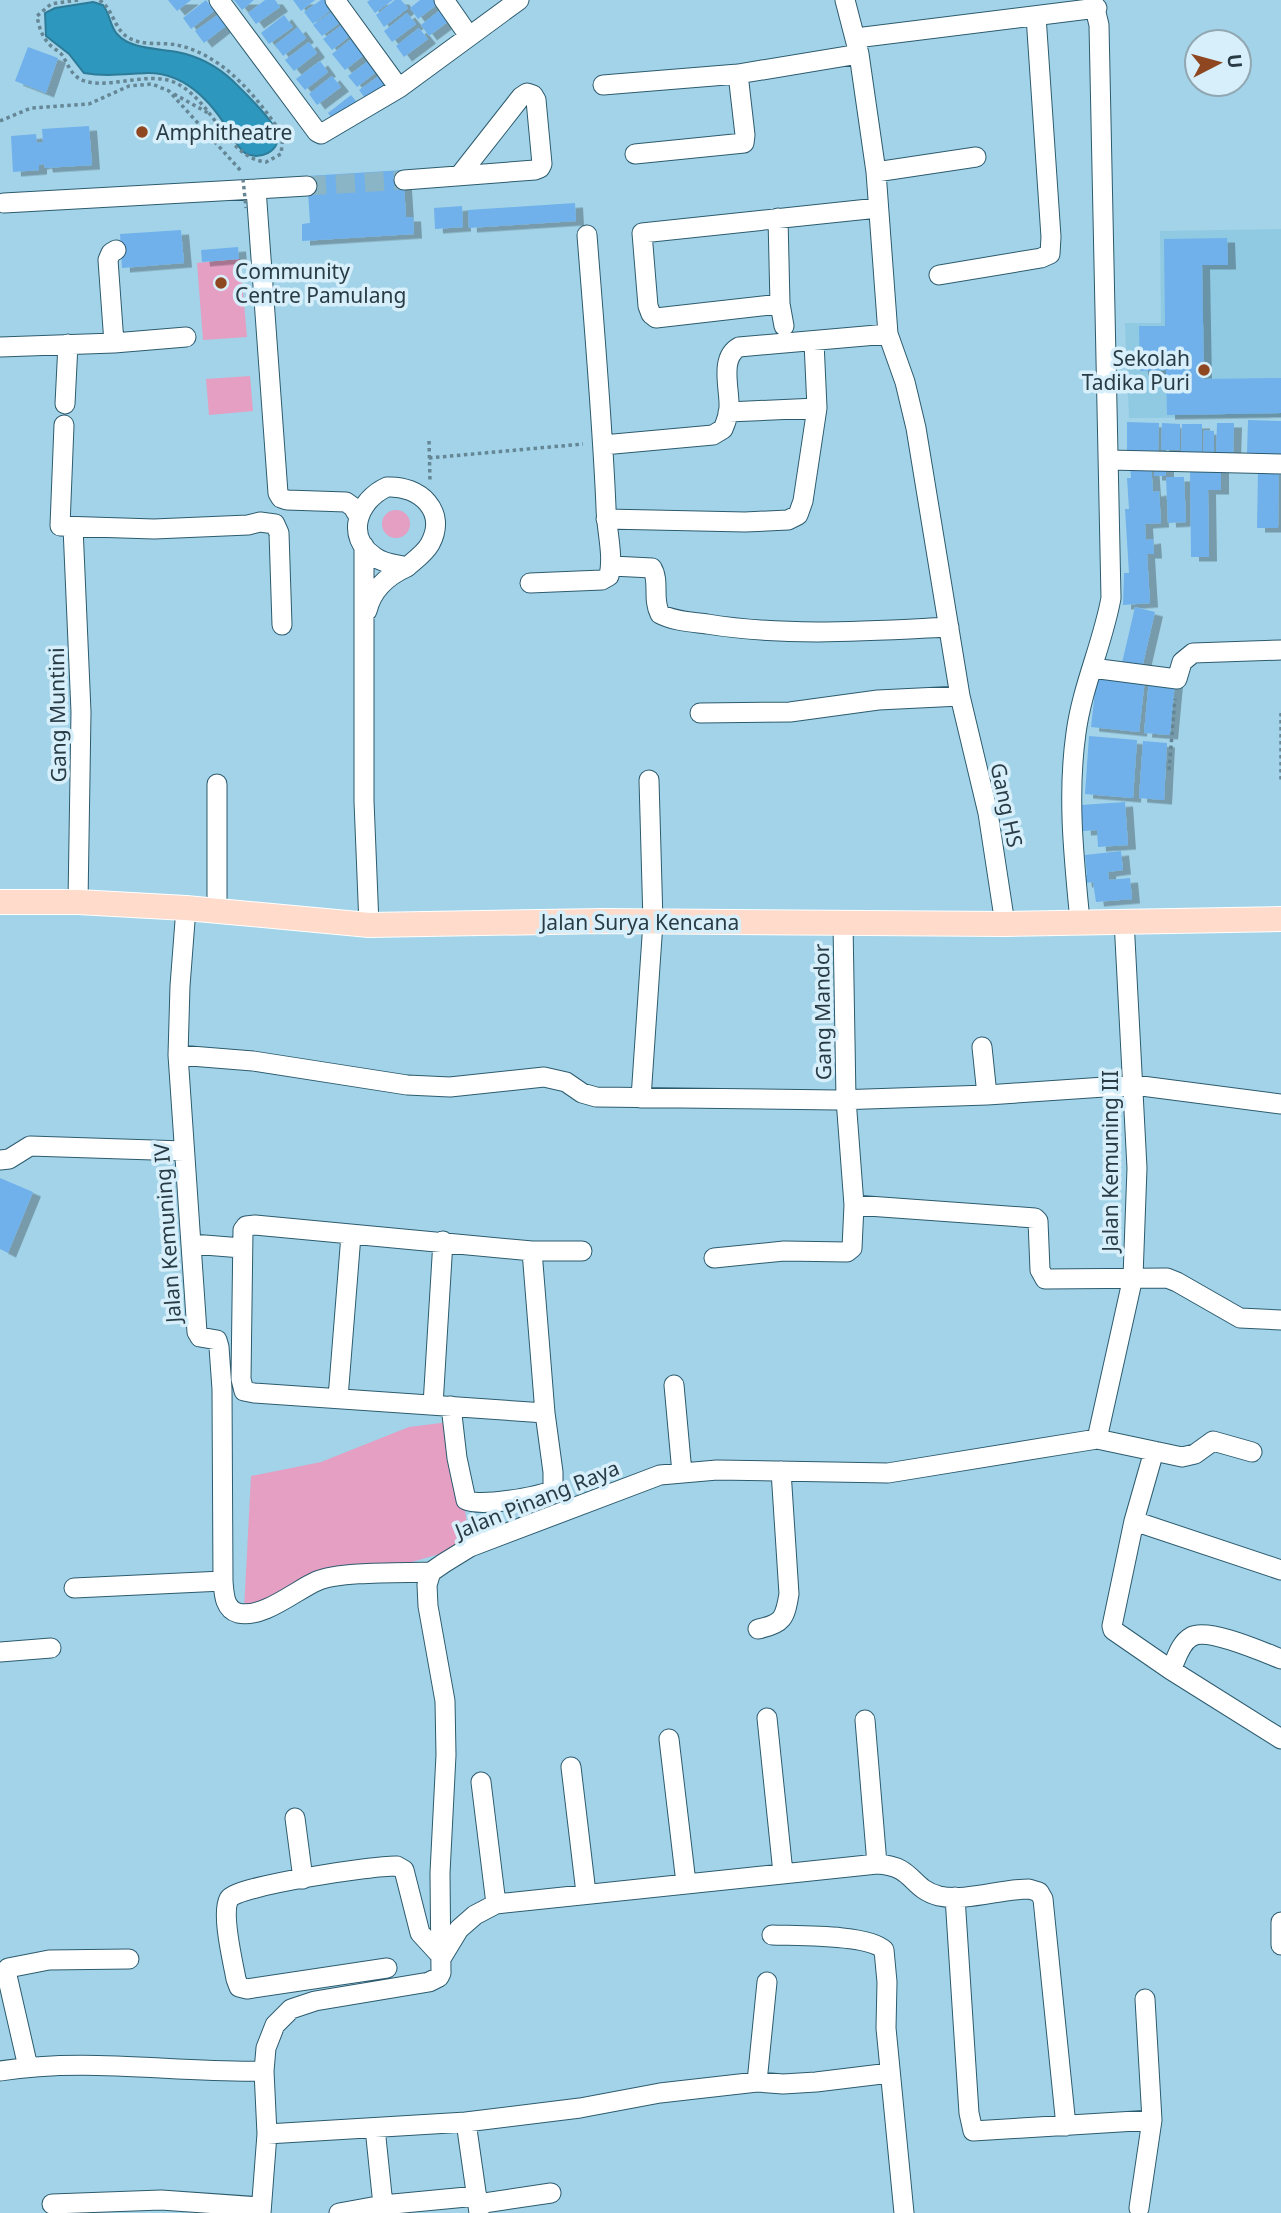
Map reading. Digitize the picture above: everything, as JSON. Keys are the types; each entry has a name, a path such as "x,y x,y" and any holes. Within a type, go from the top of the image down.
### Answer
{"main road":[{"name":"Jalan Surya Kencana","path":"0,902 78,902 186,908 369,925 653,922 1005,924 1281,919"}],"street":[{"path":"219,0 318,133 326,132 399,88 519,0"},
{"path":"335,0 399,88"},
{"path":"444,0 469,36"},
{"name":"Gang HS","path":"845,0 857,46 876,172 888,334 905,382 916,428 960,696 988,813 1005,924"},
{"path":"603,85 738,74 857,46 1095,4 1099,25 1111,598 1076,731 1072,770 1074,860 1080,921"},
{"path":"939,275 1041,258 1050,254 1036,16"},
{"path":"635,154 744,143 746,135 738,74"},
{"path":"404,180 459,176 535,170 540,168 542,163 533,95 527,93 521,97 459,176"},
{"path":"876,172 976,157"},
{"path":"1,203 250,184 307,186"},
{"path":"250,184 278,493 284,499 346,502 359,517"},
{"path":"780,304 656,318 648,306 642,233 878,208"},
{"path":"778,218 780,304 784,326"},
{"path":"530,583 602,580 609,576 612,566 606,519 587,235"},
{"path":"114,343 108,260 116,250"},
{"path":"603,445 713,435 723,429 728,412 727,365 734,349 888,334"},
{"path":"0,346 114,343 186,337"},
{"path":"606,519 745,522 788,520 798,515 803,501 817,408 814,342"},
{"path":"65,404 68,344"},
{"path":"728,412 817,408"},
{"path":"64,425 59,524 62,527 180,529 260,522 275,524 278,533 282,625"},
{"path":"1109,460 1281,464"},
{"path":"365,629 367,607 373,594 394,573 407,567 424,552 434,533 432,511 427,501 409,489 387,488 369,498 359,517 358,529 364,546 363,801 369,925"},
{"name":"Gang Muntini","path":"73,527 81,712 78,902"},
{"path":"364,546 383,562 407,567"},
{"path":"612,566 653,568 655,602 660,614 699,623 791,632 949,627"},
{"path":"1093,668 1177,679 1182,662 1193,653 1281,650"},
{"path":"700,713 790,712 878,700 960,696"},
{"path":"641,1098 653,922 649,780"},
{"path":"216,911 217,784"},
{"name":"Jalan Kemuning IV","path":"186,908 178,1055 197,1332 200,1337 217,1340 219,1346 222,1389 223,1581"},
{"name":"Jalan Kemuning III","path":"1097,1439 1133,1277 1138,1168 1124,920"},
{"name":"Gang Mandor","path":"714,1258 784,1251 849,1252 852,1248 854,1205 846,1099 843,924"},
{"path":"982,1047 987,1095"},
{"path":"178,1055 253,1061 407,1085 450,1087 544,1077 566,1082 582,1093 596,1097 846,1099 987,1095 1133,1085 1281,1104"},
{"path":"0,1160 9,1159 30,1146 184,1151"},
{"path":"854,1205 1035,1218 1038,1221 1040,1270 1045,1279 1167,1278 1240,1318 1281,1320"},
{"path":"545,1413 244,1391 243,1230 250,1225 532,1251 582,1251"},
{"path":"338,1398 351,1235"},
{"path":"443,1241 442,1405 465,1497 473,1503 532,1496 553,1490 532,1251"},
{"path":"192,1244 242,1248"},
{"path":"674,1385 682,1473"},
{"path":"1097,1439 1189,1456 1213,1441 1252,1452"},
{"name":"Jalan Pinang Raya","path":"431,1572 470,1546 660,1475 717,1470 895,1472 1097,1439"},
{"path":"1154,1451 1111,1626 1116,1634 1281,1739"},
{"path":"758,1629 776,1625 786,1613 789,1594 781,1471"},
{"path":"1135,1521 1281,1570"},
{"path":"52,2204 161,2200 261,2210 267,2134 265,2048 275,2025 291,2009 315,2001 433,1980 442,1973 439,1874 446,1755 446,1701 428,1606 427,1585 431,1572 320,1579 269,1608 253,1613 239,1613 230,1608 224,1597 223,1581 74,1588"},
{"path":"1171,1670 1188,1639 1197,1634 1229,1640 1281,1659"},
{"path":"0,1652 51,1648"},
{"path":"767,1718 783,1873"},
{"path":"865,1720 877,1864"},
{"path":"669,1739 686,1883"},
{"path":"571,1767 586,1893"},
{"path":"481,1782 496,1904"},
{"path":"296,1818 303,1879"},
{"path":"442,1957 459,1929 475,1915 496,1904 586,1893 877,1864 896,1866 927,1891 939,1896 954,1897 1028,1889 1039,1892 1043,1899 1066,2126"},
{"path":"387,1968 247,1989 239,1987 227,1918 228,1899 233,1894 262,1885 388,1865 402,1868 420,1933 442,1957"},
{"path":"954,1897 969,2113 973,2131 1152,2120"},
{"path":"1281,1922 1281,1945"},
{"path":"772,1935 870,1942 884,1950 886,2028 904,2213"},
{"path":"28,2067 6,1971 8,1968 49,1961 129,1959"},
{"path":"757,2081 767,1982"},
{"path":"1139,2208 1152,2120 1145,1999"},
{"path":"0,2071 28,2067 169,2067 264,2071"},
{"path":"267,2134 466,2122 757,2081 783,2084 890,2073"},
{"path":"466,2122 478,2204"},
{"path":"375,2128 383,2205"},
{"path":"340,2213 383,2205 478,2204 551,2193"}],"path":[{"path":"78,0 51,4 37,16 42,36 61,53 78,78 89,82 164,79 193,94 247,157 266,162 281,154 283,135 270,116 220,64 191,49 130,38 116,24 109,8 99,0"},
{"path":"0,121 31,108 89,104 130,86 152,84 212,114"},
{"path":"169,91 242,172"},
{"path":"246,208 250,184"},
{"path":"427,501 430,489 429,441"},
{"path":"429,458 583,444"},
{"path":"1169,770 1177,679"},
{"path":"1281,713 1281,781"}],"shaded area":[{"path":"93,2 103,5 117,34 130,43 192,56 214,66 227,76 258,106 274,127 278,140 272,150 256,156 245,153 207,102 186,84 174,78 147,73 84,73 69,54 46,36 45,13 55,8"},
{"name":"Sekolah Tadika Puri","path":"1281,229 1281,417 1129,418 1125,323 1161,323 1160,231"},
{"path":"240,259 247,337 203,340 197,263"},
{"path":"250,376 253,411 209,415 206,379"},
{"path":"396,510 406,514 410,524 406,534 396,538 386,534 382,524 386,514"},
{"path":"449,1422 471,1545 244,1610 251,1476 321,1462 409,1427"}],"building":[{"path":"168,0 191,0 177,11"},
{"path":"206,0 214,11 191,29 183,18"},
{"path":"234,0 254,0 242,10"},
{"path":"265,0 275,0 280,7 256,24 248,13"},
{"path":"293,0 315,0 301,11"},
{"path":"321,0 332,0 336,6 313,24 304,12"},
{"path":"393,0 375,13 367,2"},
{"path":"395,0 401,0 408,8 384,27 376,15"},
{"path":"420,0 443,0 418,19 410,8"},
{"path":"444,7 453,18 429,36 421,25"},
{"path":"337,8 345,19 322,36 313,25"},
{"path":"407,13 416,24 392,42 384,31"},
{"path":"219,14 227,25 204,43 195,31"},
{"path":"284,15 293,27 269,44 261,33"},
{"path":"347,21 355,32 332,50 323,39"},
{"path":"298,27 306,38 283,56 275,45"},
{"path":"419,28 428,39 404,57 396,46"},
{"path":"355,36 368,52 345,70 332,54"},
{"path":"309,42 317,53 294,71 285,60"},
{"path":"28,47 58,58 46,93 15,81"},
{"path":"372,58 380,69 357,87 348,76"},
{"path":"320,61 328,72 305,90 296,79"},
{"path":"383,73 391,84 368,102 359,90"},
{"path":"332,76 341,87 317,105 309,94"},
{"path":"351,95 360,106 336,124 328,113"},
{"path":"89,126 92,165 45,168 44,164 39,165 39,170 13,172 11,136 36,134 37,143 43,142 42,129"},
{"path":"403,170 406,217 413,217 414,234 302,241 302,224 310,223 307,176"},
{"path":"575,203 576,221 469,228 468,210"},
{"path":"462,206 463,227 435,229 434,208"},
{"path":"181,230 184,263 122,268 120,234"},
{"path":"1227,238 1228,265 1202,265 1204,379 1281,378 1281,413 1167,415 1166,370 1140,371 1139,326 1165,326 1164,239"},
{"path":"238,247 239,259 202,262 201,250"},
{"path":"1248,420 1281,421 1281,454 1247,453"},
{"path":"1127,422 1159,423 1158,451 1127,450"},
{"path":"1162,423 1180,424 1180,450 1161,450"},
{"path":"1217,423 1234,423 1233,455 1216,455"},
{"path":"1182,424 1202,424 1202,452 1181,452"},
{"path":"1204,430 1214,431 1214,452 1203,452"},
{"path":"1151,463 1153,492 1159,491 1161,523 1145,524 1146,540 1153,539 1154,554 1147,554 1150,603 1123,605 1124,573 1129,573 1125,509 1129,509 1127,478 1131,478 1130,465"},
{"path":"1166,463 1166,476 1154,476 1154,464"},
{"path":"1190,467 1221,467 1221,490 1208,490 1209,557 1191,557"},
{"path":"1258,470 1279,470 1278,528 1257,528"},
{"path":"1166,477 1184,477 1186,522 1168,523"},
{"path":"1135,607 1155,612 1142,668 1122,663"},
{"path":"1097,674 1145,679 1139,732 1091,727"},
{"path":"1149,680 1175,682 1170,735 1144,733"},
{"path":"1089,736 1137,740 1133,798 1085,794"},
{"path":"1143,741 1167,743 1164,800 1139,798"},
{"path":"1125,802 1128,845 1098,847 1097,830 1083,831 1081,805"},
{"path":"1121,851 1123,870 1108,872 1109,880 1130,878 1132,899 1096,902 1093,882 1084,883 1083,875 1087,875 1085,855"},
{"path":"0,1178 33,1192 8,1253 0,1249"}],"tunnel":[{"path":"307,186 404,180"}],"place":[{"name":"Amphitheatre","path":"142,132"},
{"name":"Community Centre Pamulang","path":"221,283"},
{"name":"Sekolah Tadika Puri","path":"1204,370"}]}
